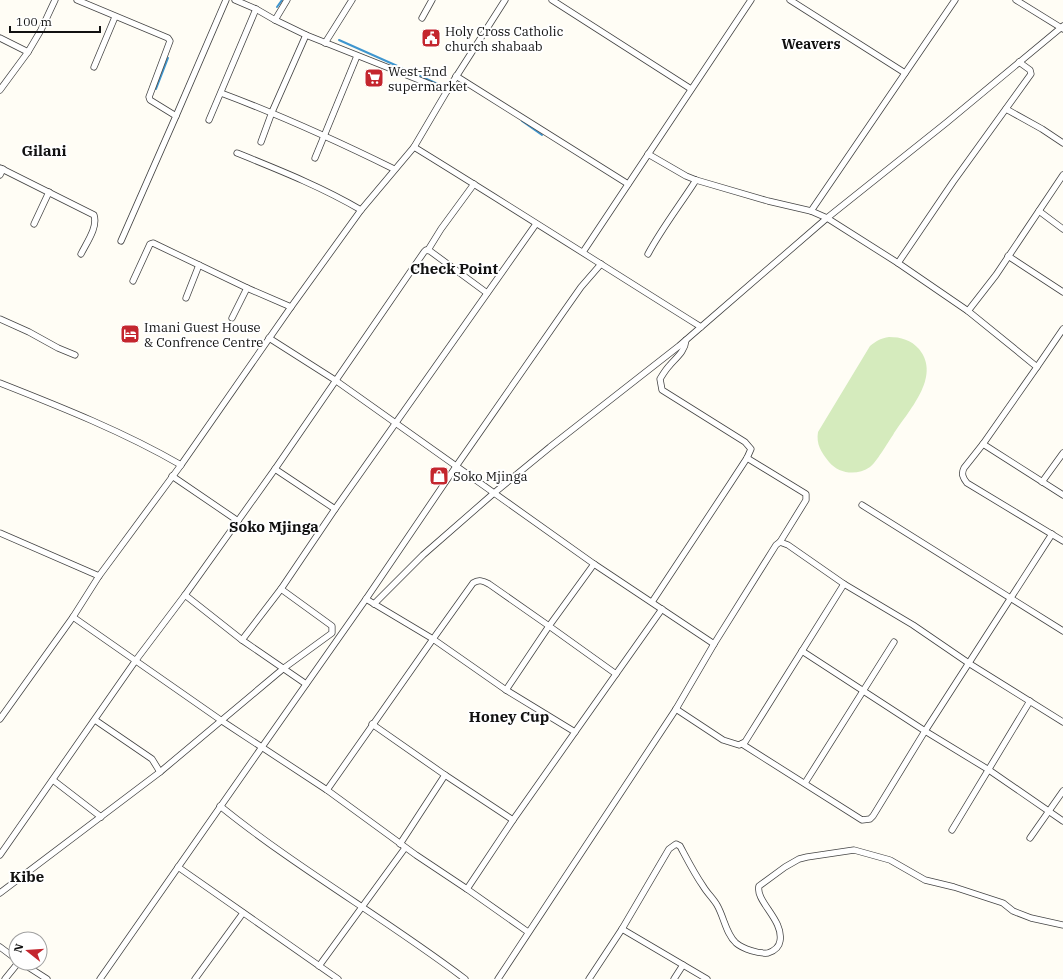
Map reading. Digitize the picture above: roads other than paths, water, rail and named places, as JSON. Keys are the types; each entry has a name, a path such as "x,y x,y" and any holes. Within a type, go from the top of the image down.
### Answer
{"street":[{"path":"0,90 28,52 41,30 54,0"},
{"path":"77,0 168,38 170,41 149,97 150,100 176,116"},
{"path":"121,241 226,0"},
{"path":"235,0 256,9 274,20 306,35 447,91"},
{"path":"274,20 287,0"},
{"path":"325,42 352,0"},
{"path":"422,18 432,0"},
{"path":"0,720 99,576 181,465 269,338 361,210 414,147 456,76 505,0"},
{"path":"552,0 691,90"},
{"path":"583,252 751,0"},
{"path":"790,0 905,73"},
{"path":"811,211 955,0"},
{"path":"374,604 423,555 494,493 686,340 827,218 1062,28 1016,0"},
{"path":"209,120 256,9"},
{"path":"94,67 115,17"},
{"path":"261,142 272,112 306,35"},
{"path":"0,38 28,52"},
{"path":"315,158 357,56"},
{"path":"898,263 953,182 1032,72 1019,62"},
{"path":"456,76 628,184"},
{"path":"220,93 272,112 394,169"},
{"path":"1006,109 1063,142"},
{"path":"414,147 701,327"},
{"path":"237,153 313,185 343,199 361,210"},
{"path":"648,154 686,176 696,180 768,201 811,211 827,218 898,263 968,311 1037,366"},
{"path":"0,175 1,169 94,215 96,220 94,227 81,254"},
{"path":"968,311 996,275 1063,175"},
{"path":"648,254 658,236 679,208 696,180"},
{"path":"0,856 136,660 185,595 275,469 424,252 428,250 441,229 474,184"},
{"path":"34,224 49,192"},
{"path":"1038,211 1063,229"},
{"path":"242,640 280,589 486,293 536,224"},
{"path":"133,281 150,244 153,243 247,288 291,307"},
{"path":"428,250 486,293"},
{"path":"1008,256 1063,292"},
{"path":"100,979 366,599 457,465 578,293 601,264"},
{"path":"186,298 199,265"},
{"path":"232,318 247,288"},
{"path":"0,319 75,355"},
{"path":"1063,329 962,472 963,478 967,483 1063,541"},
{"path":"269,338 335,380 457,465 594,564 714,644"},
{"path":"652,602 747,458 751,449 745,442 662,390 660,379 681,353 686,340"},
{"path":"0,383 79,415 150,447 181,465"},
{"path":"983,444 1063,495"},
{"path":"1042,482 1063,453"},
{"path":"498,979 676,709 714,644 806,500 806,494 747,458"},
{"path":"275,469 335,509"},
{"path":"172,476 238,521"},
{"path":"862,505 1063,631"},
{"path":"0,533 99,576"},
{"path":"742,744 862,820 870,819 1052,534"},
{"path":"780,542 788,545 844,584 913,625 970,664 1063,722"},
{"path":"506,690 549,626 594,564"},
{"path":"327,790 468,587 478,580 489,584 616,674"},
{"path":"676,709 723,740 736,745 745,742 844,584"},
{"path":"0,894 160,772 284,668 332,633 332,626 280,589"},
{"path":"185,595 242,640 306,684"},
{"path":"366,599 432,639 506,690 575,732"},
{"path":"467,889 513,820 662,609"},
{"path":"72,617 222,721 327,790 403,846 528,932"},
{"path":"805,783 894,642"},
{"path":"802,651 863,692 1050,810 1063,821"},
{"path":"952,830 1030,701"},
{"path":"95,720 152,759 160,772"},
{"path":"372,724 513,820"},
{"path":"319,966 403,846 445,775"},
{"path":"53,780 101,817"},
{"path":"1030,838 1063,790"},
{"path":"220,806 249,829 466,979"},
{"path":"589,979 622,929 669,849 676,844 680,846 703,886 718,907 731,937 740,946 754,951 766,953 774,951 778,948 781,935 778,924 758,892 759,886 785,867 799,859 807,856 854,850 890,860 925,880 954,887 1003,903 1013,911 1031,918 1063,925"},
{"path":"178,867 338,979"},
{"path":"195,979 243,913"},
{"path":"622,929 707,979"},
{"path":"674,979 683,965"},
{"path":"4,979 11,971"},
{"path":"34,971 47,979"}],"waterway":[{"path":"277,7 282,0"},
{"path":"339,40 440,85"},
{"path":"156,89 168,58"},
{"path":"522,121 542,135"}],"place":[{"name":"Holy Cross Catholic church shabaab","path":"431,38"},
{"name":"West-End supermarket","path":"374,78"},
{"name":"Imani Guest House & Confrence Centre","path":"130,334"},
{"name":"Soko Mjinga","path":"439,476"}],"district":[{"name":"Weavers","path":"811,44"},
{"name":"Gilani","path":"44,151"},
{"name":"Check Point","path":"454,269"},
{"name":"Soko Mjinga","path":"274,527"},
{"name":"Honey Cup","path":"509,717"},
{"name":"Kibe","path":"27,877"}]}
